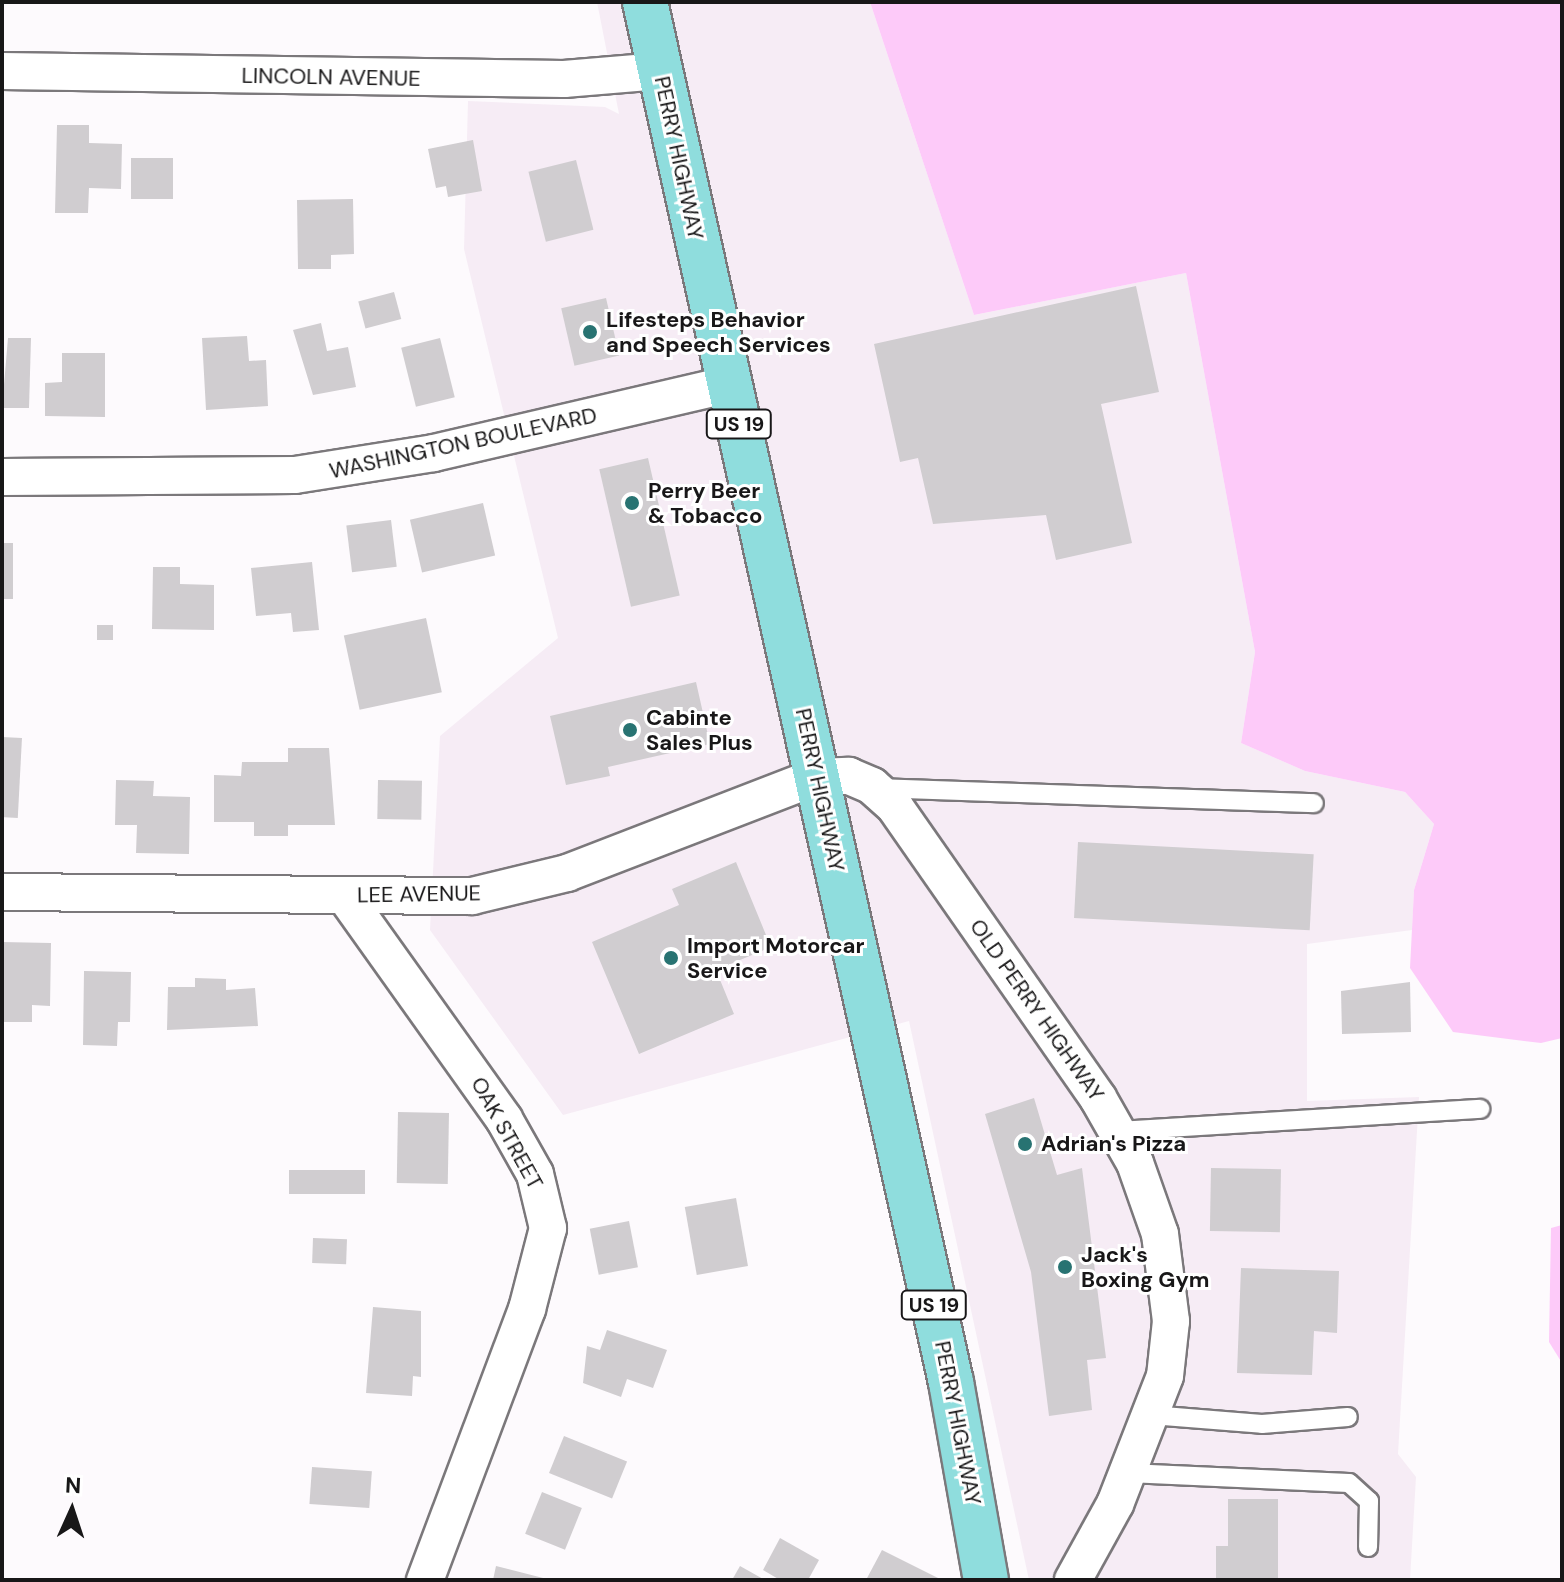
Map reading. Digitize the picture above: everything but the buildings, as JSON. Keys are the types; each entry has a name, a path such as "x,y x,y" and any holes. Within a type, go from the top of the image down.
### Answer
{"main road":[{"name":"PERRY HIGHWAY","path":"645,2 951,1382 986,1580"}],"street":[{"name":"LINCOLN AVENUE","path":"2,71 532,79 660,71"},
{"name":"WASHINGTON BOULEVARD","path":"2,477 295,475 434,453 730,384"},
{"name":"OLD PERRY HIGHWAY","path":"816,777 849,776 874,788 895,807 1119,1131 1150,1198 1168,1278 1170,1348 1151,1415 1128,1473 1073,1580"},
{"name":"LEE AVENUE","path":"2,892 472,896 534,884 816,777"},
{"name":"OAK STREET","path":"345,896 504,1119 535,1174 548,1228 527,1309 425,1580"}],"lane":[{"path":"874,788 1314,803"},
{"path":"1119,1131 1480,1109"},
{"path":"1151,1415 1262,1424 1348,1417"},
{"path":"1128,1473 1349,1483 1369,1501 1368,1547"}],"shaded area":[{"path":"597,2 870,2 974,315 1186,273 1255,652 1241,743 1305,771 1405,792 1434,824 1414,890 1412,930 1307,944 1307,1101 1419,1097 1398,1454 1416,1477 1410,1580 1029,1580 909,1021 563,1115 430,930 440,736 558,638 464,249 468,101 605,107 619,114"},
{"path":"870,2 1562,2 1562,1038 1541,1043 1453,1032 1410,968 1414,890 1434,824 1405,792 1305,771 1241,743 1255,652 1186,273 974,315"},
{"path":"1562,1225 1562,1363 1549,1342 1551,1228"}],"place":[{"name":"Lifesteps Behavior and Speech Services","path":"590,332"},
{"name":"Perry Beer & Tobacco","path":"632,503"},
{"name":"Cabinte Sales Plus","path":"630,730"},
{"name":"Import Motorcar Service","path":"671,958"},
{"name":"Adrian's Pizza","path":"1025,1144"},
{"name":"Jack's Boxing Gym","path":"1065,1267"}]}
